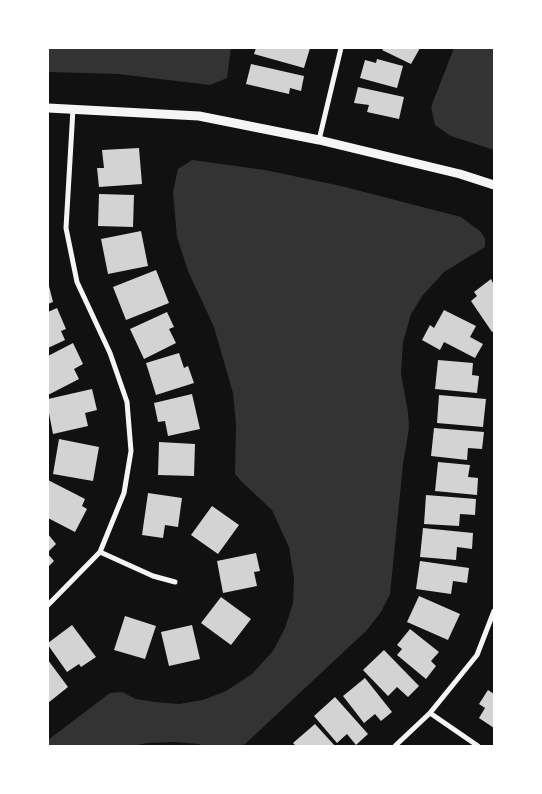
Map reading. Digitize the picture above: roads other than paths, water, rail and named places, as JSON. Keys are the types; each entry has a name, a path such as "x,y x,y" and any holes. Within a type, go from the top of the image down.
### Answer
{"street":[{"path":"319,140 341,48"},
{"path":"48,108 199,116 319,140 460,174 494,185"},
{"path":"48,605 100,552 124,493 131,451 127,402 110,353 77,282 66,228 73,109"},
{"path":"100,552 153,576 175,582"},
{"path":"395,746 430,713 477,654 494,612"},
{"path":"430,713 478,746"}]}
